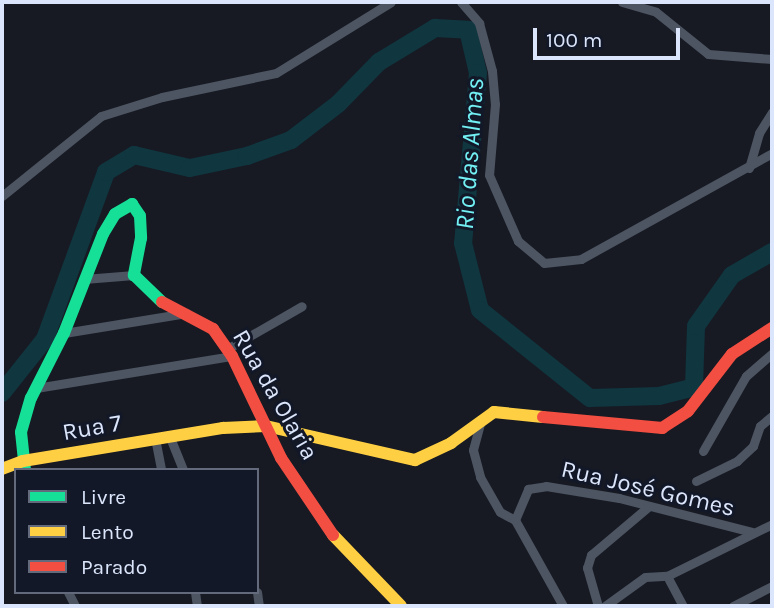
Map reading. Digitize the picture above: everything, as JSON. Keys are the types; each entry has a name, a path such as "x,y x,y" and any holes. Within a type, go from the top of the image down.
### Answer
{"street":[{"path":"2,196 101,116 150,100 276,73 391,2"},
{"path":"461,2 479,23 492,71 495,104 489,175 508,223 530,256 544,263 581,259 772,153"},
{"path":"622,2 656,12 708,54 772,59"},
{"path":"749,168 759,133 772,112"},
{"path":"24,466 21,432 36,388 64,333 84,279 115,214 126,205 139,212 141,238 134,275 84,279"},
{"name":"Rua da Olaria","path":"134,275 153,297 214,329 230,353 281,458 341,546 397,601"},
{"path":"36,388 230,353 302,306"},
{"path":"64,333 188,313"},
{"path":"563,606 515,520 494,503 475,464 473,450 482,417 506,411 662,428 688,411 732,354 772,328"},
{"path":"702,451 746,376 772,353"},
{"path":"696,481 737,461 753,446 760,426 772,416"},
{"name":"Rua 7","path":"2,469 169,435 266,426 370,453 415,460 451,443 482,417"},
{"path":"169,435 182,468"},
{"path":"155,438 161,468"},
{"name":"Rua José Gomes","path":"515,520 523,495 539,486 649,506 752,532"},
{"path":"598,606 588,562 597,548 649,506"},
{"path":"605,606 645,577 667,576 772,524"},
{"path":"667,576 683,606"},
{"path":"733,606 772,586"}],"waterway":[{"name":"Rio das Almas","path":"2,393 45,339 106,172 134,155 190,168 247,156 291,140 338,104 379,62 435,28 468,30 478,73 463,243 480,310 590,398 659,396 694,387 696,326 732,275 772,252"}],"traffic: fast":[{"path":"25,468 21,432 31,398 64,333 103,234 115,214 132,204 140,216 141,238 134,275 162,302"}],"traffic: slow":[{"path":"2,469 23,461 223,428 266,426 415,460 451,443 494,412 543,417"},
{"path":"333,535 401,606"}],"traffic: jam":[{"path":"162,302 213,329 232,356 281,458 333,535"},
{"path":"543,417 662,428 688,411 732,354 772,328"}]}
